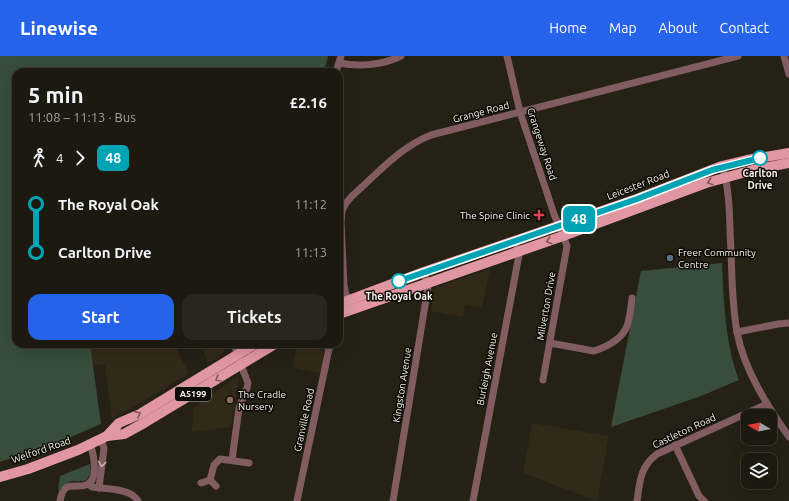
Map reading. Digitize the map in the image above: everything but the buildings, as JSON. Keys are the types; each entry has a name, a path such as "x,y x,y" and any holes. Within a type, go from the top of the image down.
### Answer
{"main road":[{"name":"Leicester Road","path":"561,231 637,199 722,166 789,153"},
{"name":"Leicester Road","path":"343,313 428,283 516,247 561,231 726,177 789,163"},
{"name":"Leicester Road","path":"343,302 424,272 516,247"},
{"name":"A5199","path":"104,438 118,423 140,414 249,348"},
{"name":"A5199","path":"90,445 104,438 124,434 268,348"},
{"name":"Welford Road","path":"0,477 43,463 90,445"}],"street":[{"path":"340,60 349,65 387,62 401,56"},
{"name":"Grangeway Road","path":"506,56 520,112 561,231"},
{"name":"Grange Road","path":"343,209 352,196 404,149 418,140 431,135 738,56"},
{"path":"784,56 789,74"},
{"path":"722,166 728,185 733,302 737,332 749,369 767,404 789,437"},
{"name":"Milverton Drive","path":"543,380 567,246 561,231"},
{"name":"Burleigh Avenue","path":"473,501 519,255 516,247"},
{"name":"Grange Road","path":"343,264 343,302"},
{"name":"Kingston Avenue","path":"393,501 426,302 428,283 424,272"},
{"path":"550,343 594,351 600,349 620,337 627,327 632,298"},
{"path":"737,332 789,323"},
{"path":"232,460 239,408 248,383 240,365 236,348"},
{"name":"Granville Road","path":"297,501 329,348"},
{"name":"Castleton Road","path":"637,501 640,477 647,463 657,454 767,404"},
{"path":"94,487 104,448 104,438"},
{"path":"90,445 94,453 95,461 93,478 94,487"},
{"path":"675,445 699,496 704,501"},
{"path":"210,480 212,469 217,461 224,459 249,463"},
{"path":"200,483 210,480"},
{"path":"210,480 216,486"},
{"path":"60,501 64,491 72,486 94,487 126,492 135,496 138,501"}],"shaded area":[{"path":"490,269 482,308 465,305 463,317 431,311 434,290 437,287"},
{"path":"91,348 176,348 189,374 112,419 105,364 93,366"},
{"path":"202,348 226,348 219,357 208,363"},
{"path":"295,348 325,348 320,373 292,367 296,350"},
{"path":"239,375 231,427 192,432 193,408"},
{"path":"532,423 609,436 597,501 523,473"}],"green space":[{"path":"0,56 328,56 325,68 12,68 12,348 91,348 101,424 59,442 0,462"},
{"path":"722,263 728,337 734,366 739,380 701,396 611,427 641,271"},
{"path":"90,464 90,473 87,480 68,482 58,491 60,476"}],"bus line":[{"name":"48","path":"399,281 637,199 722,166 760,158"}],"place":[{"name":"Carlton Drive","path":"760,158"},
{"name":"The Spine Clinic","path":"539,215"},
{"name":"Freer Community Centre","path":"670,258"},
{"name":"The Royal Oak","path":"399,281"},
{"name":"The Cradle Nursery","path":"230,400"}]}
